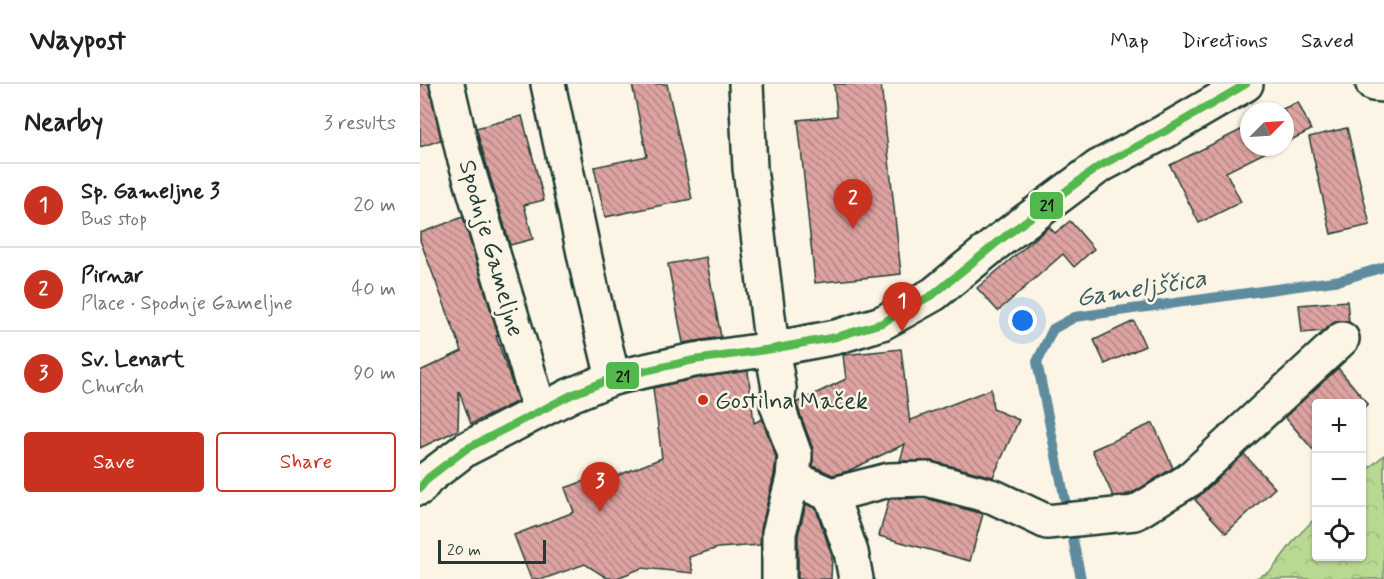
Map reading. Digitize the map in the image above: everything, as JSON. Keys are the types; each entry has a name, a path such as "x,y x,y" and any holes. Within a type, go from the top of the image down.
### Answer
{"street":[{"name":"Spodnje Gameljne","path":"447,84 463,153 540,411"},
{"path":"548,84 613,378"},
{"path":"746,84 750,168 772,349 779,388 777,405 795,455 793,478 779,533 778,579"},
{"path":"420,488 428,478 466,449 571,395 613,378 694,360 836,337 882,323 934,294 1098,166 1173,127 1246,84"},
{"path":"1373,84 1384,85"},
{"path":"793,478 831,495 889,480 927,479 994,497 1047,522 1135,513 1189,480 1342,339"},
{"path":"831,495 851,552 856,579"}],"green space":[{"path":"1384,455 1384,579 1254,579 1271,571 1312,521 1312,561 1366,561 1366,471"}],"building":[{"path":"420,84 429,84 441,140 420,147"},
{"path":"632,84 667,84 692,199 605,217 594,167 647,156"},
{"path":"834,84 881,84 901,274 815,283 798,120 837,116"},
{"path":"1298,102 1311,130 1294,138 1294,104"},
{"path":"522,116 544,200 524,205 533,239 510,245 476,128"},
{"path":"1347,128 1370,225 1331,234 1309,137"},
{"path":"1240,130 1240,156 1258,156 1226,172 1241,202 1199,223 1170,165"},
{"path":"463,217 498,335 496,336 518,401 471,424 459,391 458,430 420,448 420,371 462,351 420,240 420,233"},
{"path":"1070,221 1094,249 1074,267 1063,254 998,311 977,288 1049,227 1055,233"},
{"path":"706,257 721,337 683,343 668,264"},
{"path":"1347,301 1349,322 1337,321 1323,331 1302,333 1299,305"},
{"path":"1134,321 1145,346 1105,364 1094,340"},
{"path":"901,349 910,424 911,420 991,389 993,409 1019,420 993,477 932,461 900,461 905,444 848,471 833,475 813,466 813,449 796,403 846,379 843,355"},
{"path":"1338,368 1364,399 1312,399 1312,449 1285,417"},
{"path":"748,371 754,423 762,419 776,457 761,529 760,545 718,548 689,557 693,573 642,568 617,578 607,578 585,564 543,579 531,579 514,535 574,512 565,488 612,471 614,477 662,458 653,388 697,378"},
{"path":"1153,423 1173,468 1136,491 1113,496 1092,450"},
{"path":"1244,454 1275,488 1226,533 1195,500"},
{"path":"925,498 983,514 970,561 879,536 889,499"},
{"path":"806,504 816,509 832,556 831,579 798,579 798,535"}],"waterway":[{"name":"Gameljščica","path":"1081,579 1037,362 1053,329 1075,317 1341,280 1384,267"}],"transit line":[{"name":"21","path":"420,488 428,478 466,449 571,395 613,378 694,360 836,337 882,323 934,294 999,241 1098,167 1246,84"}],"place":[{"name":"Pirnar","path":"853,229"},
{"name":"Sp. Gameljne 3","path":"902,332"},
{"name":"Gostilna Maček","path":"703,400"},
{"name":"Sv. Lenart","path":"600,512"}]}
